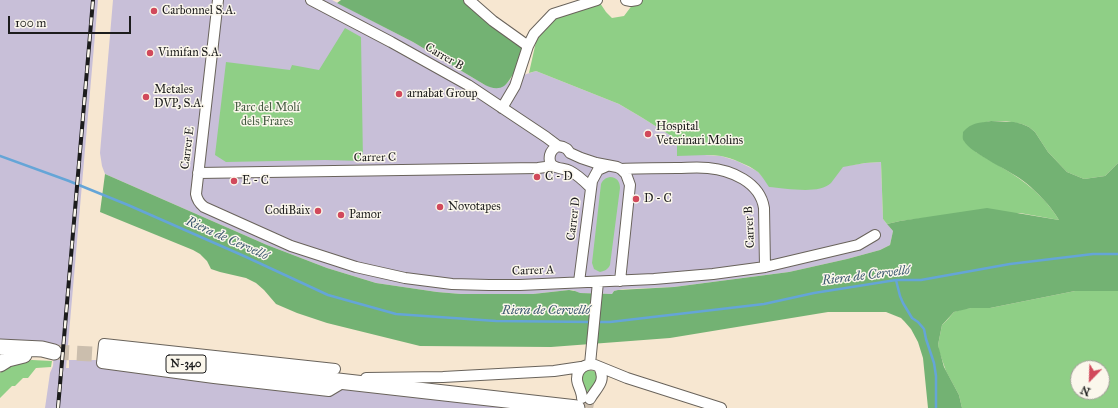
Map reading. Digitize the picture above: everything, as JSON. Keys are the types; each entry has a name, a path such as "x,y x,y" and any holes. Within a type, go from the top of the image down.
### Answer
{"main road":[{"path":"0,343 22,351"},
{"path":"0,347 22,351"},
{"path":"0,354 22,351"},
{"path":"0,364 22,351"},
{"name":"N-340","path":"108,355 549,406 583,402"}],"street":[{"name":"Carrer E","path":"199,204 196,199 196,194 218,0"},
{"name":"Carrer B","path":"311,0 468,85 558,146 567,149 570,153 596,163 621,169 707,168 728,172 738,176 755,189 763,202 765,267"},
{"path":"469,0 493,22 528,46"},
{"path":"502,108 515,86 528,46 534,34 553,14 597,0"},
{"path":"626,0 636,0"},
{"path":"558,146 551,151 550,161 553,166 557,168 564,168 577,175 590,187"},
{"path":"564,168 568,166 570,162 570,153"},
{"name":"Carrer C","path":"198,173 538,168 553,166"},
{"name":"Carrer D","path":"579,282 590,187 596,173 601,168 607,166"},
{"path":"620,281 630,185 626,174 621,169"},
{"name":"Carrer A","path":"199,204 291,246 336,261 405,278 452,284 496,285 579,282 598,286 620,281 713,274 765,267 858,245 875,235"},
{"path":"583,402 577,378 578,373 590,363 598,286"},
{"path":"335,369 104,344 102,363 329,392 344,382"},
{"path":"583,402 600,386 603,375 590,363"},
{"path":"318,379 442,377 554,372 590,363 627,378 721,408"}],"shaded area":[{"path":"0,0 98,0 66,368 69,368 69,360 108,360 518,408 45,408 50,373 53,366 54,352 0,343"},
{"path":"113,0 332,0 413,42 485,85 505,85 511,79 536,71 619,104 673,137 677,145 705,155 721,156 737,161 757,171 764,178 881,162 883,219 893,231 890,245 880,250 847,259 789,272 674,287 623,289 614,291 612,294 579,293 573,290 507,295 437,292 376,283 327,268 267,245 105,174 100,153"}],"green space":[{"path":"341,0 465,0 521,45 522,52 520,60 510,80 504,86 499,88 490,87 413,42 337,3"},
{"path":"639,0 1118,0 1118,163 1105,176 1084,179 1067,172 1048,152 1035,132 1029,127 1006,121 991,121 983,123 976,152 1027,184 1044,200 1059,220 1020,213 941,216 887,224 883,219 881,162 843,167 831,183 826,187 802,190 769,187 761,175 754,169 725,157 710,155 677,156 677,145 673,137 619,104 536,71 529,73 537,37 555,18 600,3 612,18 624,16 633,4"},
{"name":"Parc del Molí dels Frares","path":"345,28 361,37 363,161 325,160 226,162 215,155 226,62 290,70 292,65 319,70"},
{"path":"991,121 1014,122 1029,127 1035,132 1048,152 1067,172 1084,179 1105,176 1118,163 1118,291 1075,291 990,308 971,308 954,312 942,325 938,345 944,367 959,395 962,408 928,408 923,358 918,342 911,329 901,318 886,312 828,312 670,338 551,347 420,346 327,323 297,313 276,304 256,283 246,278 211,269 207,261 193,250 100,212 105,174 267,245 327,268 376,283 461,294 533,294 569,290 580,293 612,294 614,291 618,290 674,287 789,272 847,259 880,250 890,245 893,231 887,224 900,221 987,208 1059,220 1044,200 1020,178 983,157 968,146 963,140 963,132 969,126"},
{"path":"610,177 618,180 620,188 610,265 606,270 600,272 594,269 592,263 601,184 604,179"},
{"path":"1075,291 1118,291 1118,408 962,408 959,395 946,371 938,345 942,325 954,312 971,308 990,308"},
{"path":"32,360 52,361 51,367 36,368 28,378 23,378 0,398 0,373 7,367 14,364"},
{"path":"587,370 594,371 597,375 597,382 586,393 582,378"}],"waterway":[{"name":"Riera de Cervelló","path":"0,156 69,181 128,205 328,295 396,314 496,321 591,322"},
{"name":"Riera de Cervelló","path":"596,322 610,322 764,304 814,293 896,280 921,280 1010,264 1093,254 1118,254"},
{"path":"896,280 903,303 912,318 924,329 934,363 936,376 936,408"}],"tunnel":[{"path":"54,352 108,355"},
{"path":"588,408 590,399"}],"railway":[{"path":"58,408 93,0"}],"place":[{"name":"Carbonnel S.A.","path":"154,11"},
{"name":"Vimifan S.A.","path":"150,53"},
{"name":"arnabat Group","path":"399,94"},
{"name":"Metales DVP, S.A.","path":"146,97"},
{"name":"Hospital Veterinari Molins","path":"648,134"},
{"name":"C - D","path":"537,177"},
{"name":"E - C","path":"234,181"},
{"name":"D - C","path":"636,199"},
{"name":"Novotapes","path":"440,207"},
{"name":"CodiBaix","path":"318,211"},
{"name":"Pamor","path":"341,215"}]}
